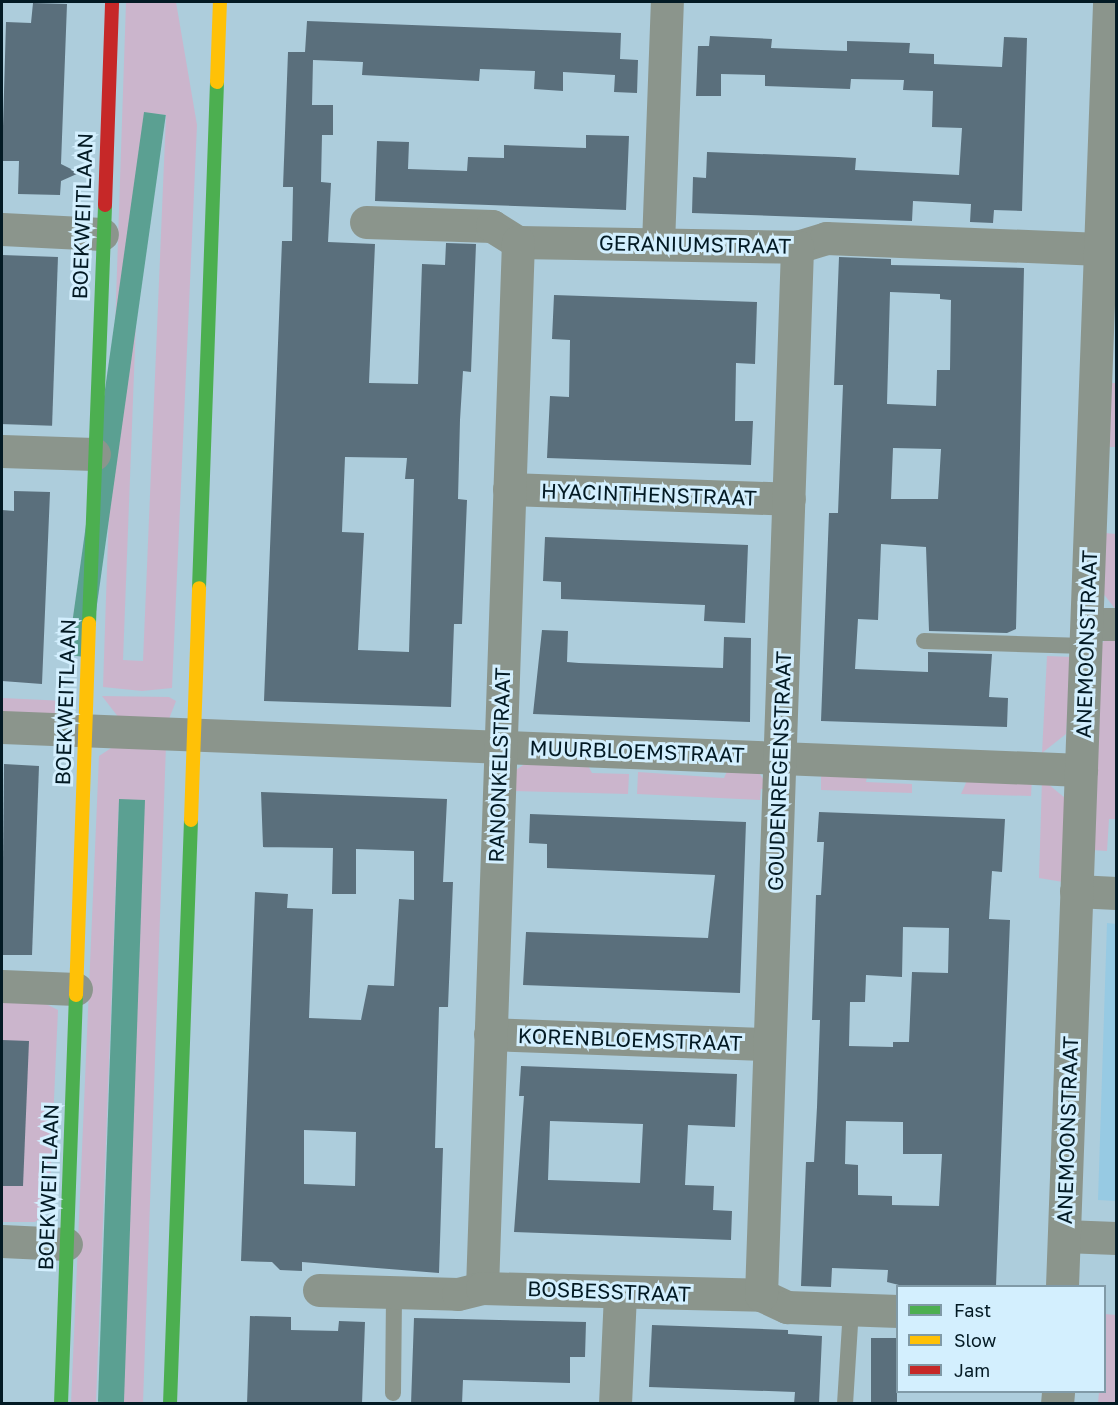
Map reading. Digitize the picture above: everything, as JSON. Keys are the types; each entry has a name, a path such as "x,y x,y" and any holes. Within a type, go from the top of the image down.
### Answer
{"street":[{"name":"BOEKWEITLAAN","path":"61,1404 112,2"},
{"path":"170,1404 191,732 220,2"},
{"path":"658,244 667,2"},
{"name":"ANEMOONSTRAAT","path":"1062,1285 1081,770 1096,631 1107,335 1101,249 1112,68 1110,2"},
{"path":"366,222 492,226 518,242"},
{"path":"2,230 102,234"},
{"name":"GERANIUMSTRAAT","path":"518,242 797,247 826,238 1101,249"},
{"name":"RANONKELSTRAAT","path":"482,1288 518,242"},
{"name":"GOUDENREGENSTRAAT","path":"761,1295 797,247"},
{"path":"2,451 94,454"},
{"name":"HYACINTHENSTRAAT","path":"509,489 789,499"},
{"name":"MUURBLOEMSTRAAT","path":"2,727 85,731 191,732 1081,770"},
{"path":"1076,891 1116,893"},
{"path":"2,986 76,989"},
{"name":"KORENBLOEMSTRAAT","path":"490,1034 770,1044"},
{"path":"1064,1236 1116,1238"},
{"path":"2,1241 66,1244"},
{"name":"BOSBESSTRAAT","path":"319,1290 394,1294 458,1294 482,1288 761,1295 787,1307 896,1311"},
{"path":"615,1404 620,1292"}],"lane":[{"path":"924,641 1096,631"},
{"path":"393,1393 394,1294"},
{"path":"845,1404 851,1310"}],"shaded area":[{"path":"126,2 176,2 197,125 172,688 142,691 103,687","holes":["144,113 166,115 143,661 123,660"]},
{"path":"144,112 166,115 90,658 68,655"},
{"path":"1112,383 1116,383 1116,447 1107,447"},
{"path":"1105,533 1116,534 1116,610 1102,592"},
{"path":"1116,629 1116,819 1109,819 1107,851 1091,850 1101,644"},
{"path":"1047,656 1072,657 1066,734 1042,753"},
{"path":"102,696 169,697 176,701 169,719 119,718"},
{"path":"2,698 66,701 65,708 55,714 2,713"},
{"path":"122,741 166,745 143,1403 122,1403 144,800 119,802 96,1403 71,1404 99,756"},
{"path":"532,759 586,762 592,773 629,774 628,794 513,791 513,772"},
{"path":"729,767 759,773 770,789 761,789 760,800 637,794 638,772 724,778"},
{"path":"821,770 867,777 866,782 912,784 912,793 821,790"},
{"path":"969,776 1032,777 1031,796 961,794"},
{"path":"1042,779 1065,798 1063,882 1039,878"},
{"path":"119,799 145,800 124,1403 98,1402"},
{"path":"1107,923 1116,924 1116,1201 1098,1200"},
{"path":"2,1001 46,1004 58,1010 49,1211 35,1222 2,1222"},
{"path":"1106,1314 1116,1315 1116,1403 1098,1403 1099,1393 1106,1393"}],"building":[{"path":"33,3 67,4 61,164 79,173 61,181 60,195 18,194 19,161 2,161 6,22 31,23"},
{"path":"307,21 621,33 620,59 638,60 637,93 614,92 615,75 563,72 563,91 534,89 535,71 480,69 479,81 362,75 363,62 313,60 312,105 333,105 333,135 322,135 321,182 331,183 328,242 375,244 369,383 418,384 422,264 445,265 446,243 476,244 471,372 463,371 460,420 458,499 467,500 462,624 454,624 451,707 264,701 282,241 292,241 293,187 283,187 288,52 305,52","holes":["345,457 407,458 405,479 414,479 409,652 358,650 364,533 342,532"]},
{"path":"710,36 772,39 771,48 847,51 847,41 910,43 909,53 934,54 934,64 1002,67 1004,37 1027,38 1022,211 994,210 993,223 970,222 971,204 913,201 912,221 692,213 693,177 706,178 707,152 856,158 855,170 959,175 962,128 932,127 933,91 903,90 904,80 851,79 850,89 765,86 765,75 721,74 721,96 696,96 698,46 709,46"},
{"path":"586,135 629,136 626,210 375,201 377,141 409,142 408,169 467,171 468,157 504,158 504,145 586,148"},
{"path":"2,255 58,257 52,426 2,424"},
{"path":"839,257 891,259 891,265 1024,268 1016,629 1007,633 929,631 926,547 881,544 878,620 858,619 855,669 928,672 928,652 992,654 989,697 1008,698 1007,727 821,721 829,513 838,513 843,385 834,385","holes":["890,292 940,294 940,299 951,300 950,370 937,370 936,406 887,404","893,448 941,449 938,499 891,499"]},
{"path":"554,295 757,302 755,364 736,363 735,421 753,421 751,465 547,458 550,396 569,397 570,340 552,339"},
{"path":"14,491 50,492 42,684 2,681 2,510 14,511"},
{"path":"545,537 748,545 745,623 704,621 705,605 561,599 561,582 543,581"},
{"path":"542,630 568,631 567,662 579,663 723,668 724,637 751,638 750,722 533,714"},
{"path":"4,764 39,766 32,955 2,955"},
{"path":"261,792 447,799 443,882 453,882 448,1007 439,1007 435,1148 443,1148 439,1273 302,1262 302,1271 280,1270 272,1262 241,1261 255,892 288,894 287,908 313,909 309,1018 361,1020 368,985 394,986 399,899 414,900 414,851 356,849 356,894 332,894 333,848 263,847","holes":["304,1130 356,1132 355,1186 304,1184"]},
{"path":"819,812 1005,819 1002,872 992,871 989,919 1010,920 996,1285 899,1285 887,1282 888,1270 832,1268 831,1287 801,1286 806,1162 814,1162 817,1107 820,1020 812,1020 816,895 821,895 824,842 817,842","holes":["903,927 949,928 948,973 912,972 909,1042 893,1042 893,1047 849,1046 850,1002 865,1002 866,975 902,977","846,1121 903,1122 903,1154 942,1154 939,1206 892,1205 892,1196 858,1195 858,1165 845,1164"]},
{"path":"530,814 746,822 740,993 523,985 526,932 708,938 715,875 547,868 547,844 529,843"},
{"path":"2,1040 29,1041 23,1186 2,1186"},
{"path":"521,1066 737,1074 735,1127 688,1125 685,1185 714,1186 713,1210 732,1211 731,1240 514,1232 524,1096 519,1096","holes":["550,1121 643,1124 640,1183 548,1180"]},
{"path":"250,1316 291,1317 291,1330 338,1331 339,1321 365,1322 362,1404 247,1404"},
{"path":"414,1318 586,1322 585,1357 570,1357 570,1383 463,1380 462,1404 411,1404"},
{"path":"652,1325 788,1330 788,1334 822,1336 819,1404 794,1404 795,1392 649,1387"},
{"path":"871,1338 896,1338 897,1404 871,1404"}],"traffic: fast":[{"path":"199,588 217,82"},
{"path":"89,623 105,205"},
{"path":"170,1404 191,820"},
{"path":"61,1404 76,995"}],"traffic: slow":[{"path":"217,82 220,2"},
{"path":"191,820 199,588"},
{"path":"76,995 89,623"}],"traffic: jam":[{"path":"105,205 112,2"}]}
